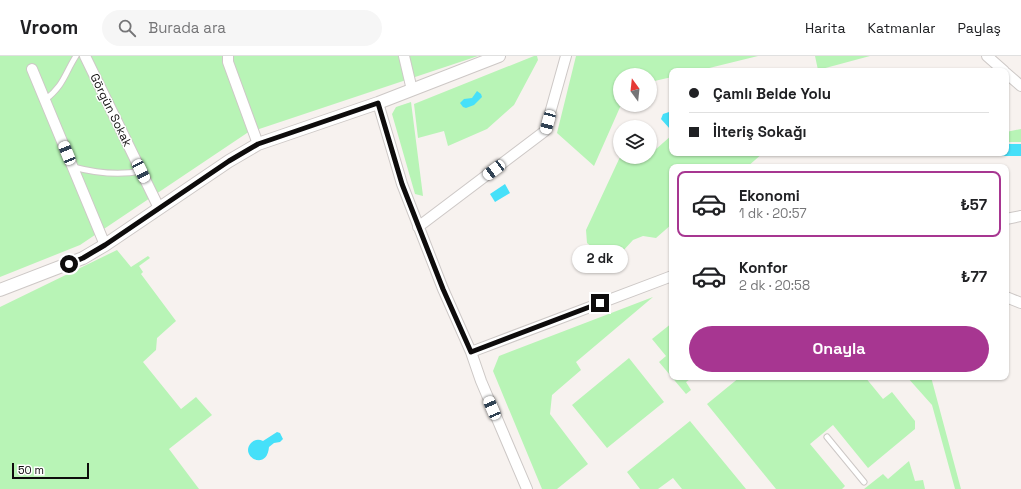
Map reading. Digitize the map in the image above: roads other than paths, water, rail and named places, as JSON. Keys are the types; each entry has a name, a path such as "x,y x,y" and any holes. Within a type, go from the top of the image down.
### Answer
{"street":[{"name":"Görgün Sokak","path":"85,56 159,208"},
{"path":"228,56 228,62 258,144"},
{"path":"404,56 412,90"},
{"path":"0,290 83,258 105,245 229,161 258,144 378,103 499,56"},
{"path":"418,227 545,131 566,56"},
{"path":"987,56 1000,68"},
{"path":"32,69 105,245"},
{"path":"1009,76 1021,86"},
{"path":"378,103 402,184 418,227 527,489"},
{"path":"1009,218 1021,216"},
{"path":"471,352 669,277"},
{"path":"1009,298 1021,303"}],"lane":[{"path":"45,100 61,84 76,56"},
{"path":"72,167 91,172 110,174 128,174 141,171"},
{"path":"827,437 864,482"}],"water":[{"path":"477,91 482,97 474,105 466,108 463,107 460,103 464,99 472,98"},
{"path":"669,112 669,128 661,119 663,114"},
{"path":"1009,144 1021,144 1021,156 1009,156"},
{"path":"505,184 510,193 495,202 490,194"},
{"path":"277,432 280,433 283,439 269,447 267,455 264,459 259,460 251,457 248,453 248,448 251,443 257,440 263,441"}]}
